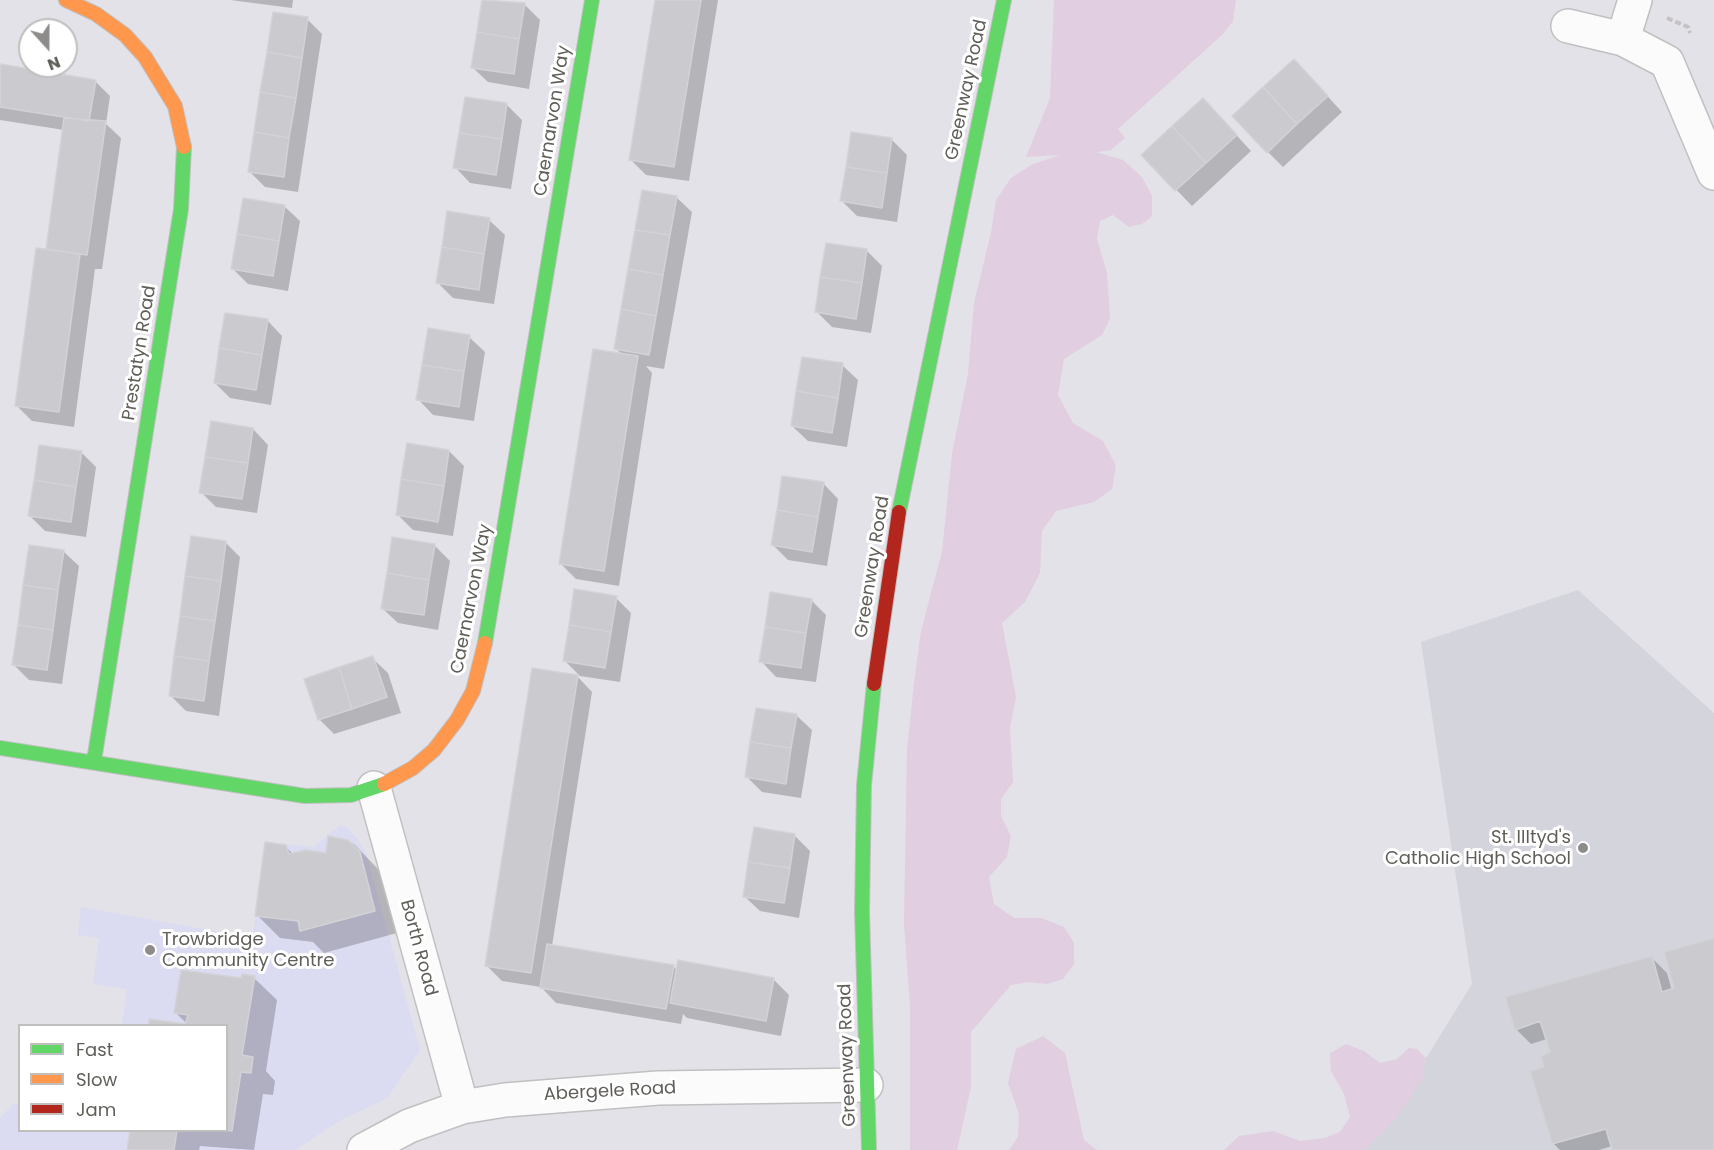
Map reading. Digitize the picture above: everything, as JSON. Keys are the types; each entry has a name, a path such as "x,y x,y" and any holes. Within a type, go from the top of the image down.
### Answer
{"street":[{"name":"Prestatyn Road","path":"66,0 96,14 125,35 145,57 175,106 183,135 185,167 182,209 94,761"},
{"name":"Caernarvon Way","path":"0,748 305,796 330,797 374,788 413,768 434,750 457,720 473,691 484,649 592,0"},
{"name":"Greenway Road","path":"870,1150 866,1085 862,912 864,785 875,672 896,525 1004,0"},
{"path":"1623,39 1635,0"},
{"path":"1568,26 1623,39 1667,62 1714,173"},
{"name":"Borth Road","path":"374,788 462,1107"},
{"name":"Abergele Road","path":"364,1150 409,1126 462,1107 561,1094 658,1088 866,1085"}],"shaded area":[{"path":"1054,0 1236,0 1233,21 1223,34 1118,129 1125,138 1111,150 1096,152 1123,160 1142,177 1152,196 1152,216 1142,224 1129,227 1113,215 1100,221 1097,239 1107,273 1110,319 1102,335 1064,359 1058,395 1073,423 1103,441 1116,466 1112,489 1094,502 1056,511 1042,531 1040,573 1025,602 1002,623 1016,697 1010,727 1013,782 1001,799 1001,816 1011,836 1007,857 989,877 994,904 1014,918 1041,918 1064,927 1074,943 1074,964 1063,979 1047,984 1029,982 1011,985 971,1032 971,1087 957,1150 910,1150 910,1005 904,924 907,750 914,683 921,631 942,552 952,454 968,374 974,303 991,233 996,200 1011,178 1033,164 1060,155 1026,157 1050,98"},
{"name":"St. Illtyd's Catholic High School","path":"1578,590 1714,713 1714,1150 1360,1150 1397,1105 1472,984 1421,642"},
{"path":"340,825 348,828 366,853 420,1050 387,1098 339,1121 295,1150 0,1150 0,1118 14,1103 18,1104 18,1132 228,1132 228,1024 122,1024 127,989 93,984 99,938 78,935 81,907 253,938 265,842 314,847"},
{"path":"1043,1036 1065,1053 1084,1140 1097,1150 1009,1150 1018,1137 1019,1114 1008,1083 1016,1049"},
{"path":"1346,1044 1364,1051 1380,1063 1397,1059 1409,1048 1417,1049 1426,1058 1422,1079 1397,1117 1365,1150 1224,1150 1239,1136 1273,1131 1300,1141 1324,1138 1340,1132 1350,1117 1344,1094 1331,1071 1330,1053"}],"building":[{"path":"482,0 525,3 519,39 477,32"},
{"path":"655,0 701,0 674,167 629,160"},
{"path":"273,12 308,17 302,58 267,52"},
{"path":"477,32 519,39 514,74 471,68"},
{"path":"267,52 302,58 296,98 260,92"},
{"path":"1294,59 1328,96 1297,124 1263,87"},
{"path":"0,64 18,67 18,78 78,77 96,80 89,121 0,107"},
{"path":"1263,87 1297,124 1267,153 1232,116"},
{"path":"260,92 296,98 289,138 254,132"},
{"path":"465,97 507,103 502,139 459,133"},
{"path":"1203,98 1237,135 1206,163 1172,126"},
{"path":"64,118 106,121 87,255 46,249"},
{"path":"1172,126 1206,163 1175,191 1141,155"},
{"path":"254,132 289,138 284,177 248,172"},
{"path":"851,132 892,138 887,173 846,167"},
{"path":"459,133 502,139 496,175 453,168"},
{"path":"846,167 887,173 882,208 840,201"},
{"path":"642,190 677,196 670,235 635,230"},
{"path":"243,198 285,205 279,241 237,234"},
{"path":"447,211 490,218 484,254 442,247"},
{"path":"635,230 670,235 663,275 628,269"},
{"path":"237,234 279,241 273,276 231,269"},
{"path":"826,243 867,249 862,283 820,277"},
{"path":"442,247 484,254 479,290 436,283"},
{"path":"36,248 80,254 59,412 15,406"},
{"path":"628,269 663,275 656,316 621,309"},
{"path":"820,277 862,283 856,319 815,312"},
{"path":"621,309 656,316 649,355 614,349"},
{"path":"225,313 268,319 262,355 219,348"},
{"path":"428,328 470,335 464,371 422,365"},
{"path":"219,348 262,355 256,390 214,383"},
{"path":"593,349 638,356 604,571 559,564"},
{"path":"802,357 843,363 838,398 796,391"},
{"path":"422,365 464,371 459,407 416,400"},
{"path":"796,391 838,398 832,433 791,426"},
{"path":"211,421 253,428 248,463 205,457"},
{"path":"407,443 449,450 444,486 401,479"},
{"path":"39,445 82,451 76,487 34,480"},
{"path":"205,457 248,463 242,499 199,493"},
{"path":"782,476 824,482 818,517 777,510"},
{"path":"401,479 444,486 438,522 396,515"},
{"path":"34,480 76,487 71,522 28,516"},
{"path":"777,510 818,517 812,552 771,545"},
{"path":"191,536 226,541 221,581 185,576"},
{"path":"392,537 435,544 429,580 387,573"},
{"path":"29,545 64,550 58,590 23,585"},
{"path":"387,573 429,580 424,615 381,609"},
{"path":"185,576 221,581 215,621 180,616"},
{"path":"23,585 58,590 53,630 18,625"},
{"path":"574,589 617,596 611,632 569,625"},
{"path":"770,592 812,599 806,633 765,627"},
{"path":"180,616 215,621 209,661 174,656"},
{"path":"18,625 53,630 47,670 12,665"},
{"path":"569,625 611,632 605,668 563,661"},
{"path":"765,627 806,633 801,668 759,662"},
{"path":"174,656 209,661 204,701 169,696"},
{"path":"373,656 387,697 352,709 339,667"},
{"path":"339,667 352,709 318,720 304,679"},
{"path":"532,668 578,675 531,973 485,966"},
{"path":"756,708 797,714 791,748 750,742"},
{"path":"750,742 791,748 786,784 745,777"},
{"path":"754,827 795,834 790,868 748,862"},
{"path":"328,836 348,840 360,852 375,911 300,931 298,921 255,916 265,842 286,845 289,854 306,850 326,853"},
{"path":"748,862 790,868 784,903 743,897"},
{"path":"1714,938 1714,1150 1612,1150 1606,1129 1552,1144 1530,1071 1544,1067 1541,1056 1550,1052 1540,1021 1515,1030 1505,997 1652,956 1662,992 1674,988 1664,952"},
{"path":"547,944 674,965 666,1009 540,988"},
{"path":"678,960 774,978 766,1021 670,1003"},
{"path":"181,970 241,978 242,974 255,976 242,1055 253,1057 251,1073 241,1072 232,1131 228,1130 228,1024 185,1024 188,1015 174,1013"},
{"path":"149,1019 185,1024 149,1024"},
{"path":"130,1132 177,1132 174,1150 127,1150"}],"traffic: fast":[{"path":"485,643 592,0"},
{"path":"899,512 1004,0"},
{"path":"94,761 181,209 184,147"},
{"path":"869,1150 862,912 864,785 874,684"},
{"path":"0,748 305,796 351,795 384,784"}],"traffic: slow":[{"path":"66,0 96,14 125,35 145,57 175,106 184,147"},
{"path":"384,784 413,768 434,750 457,720 473,691 485,643"}],"traffic: jam":[{"path":"874,684 899,512"}],"place":[{"name":"St. Illtyd's Catholic High School","path":"1583,848"},
{"name":"Trowbridge Community Centre","path":"150,950"}]}
